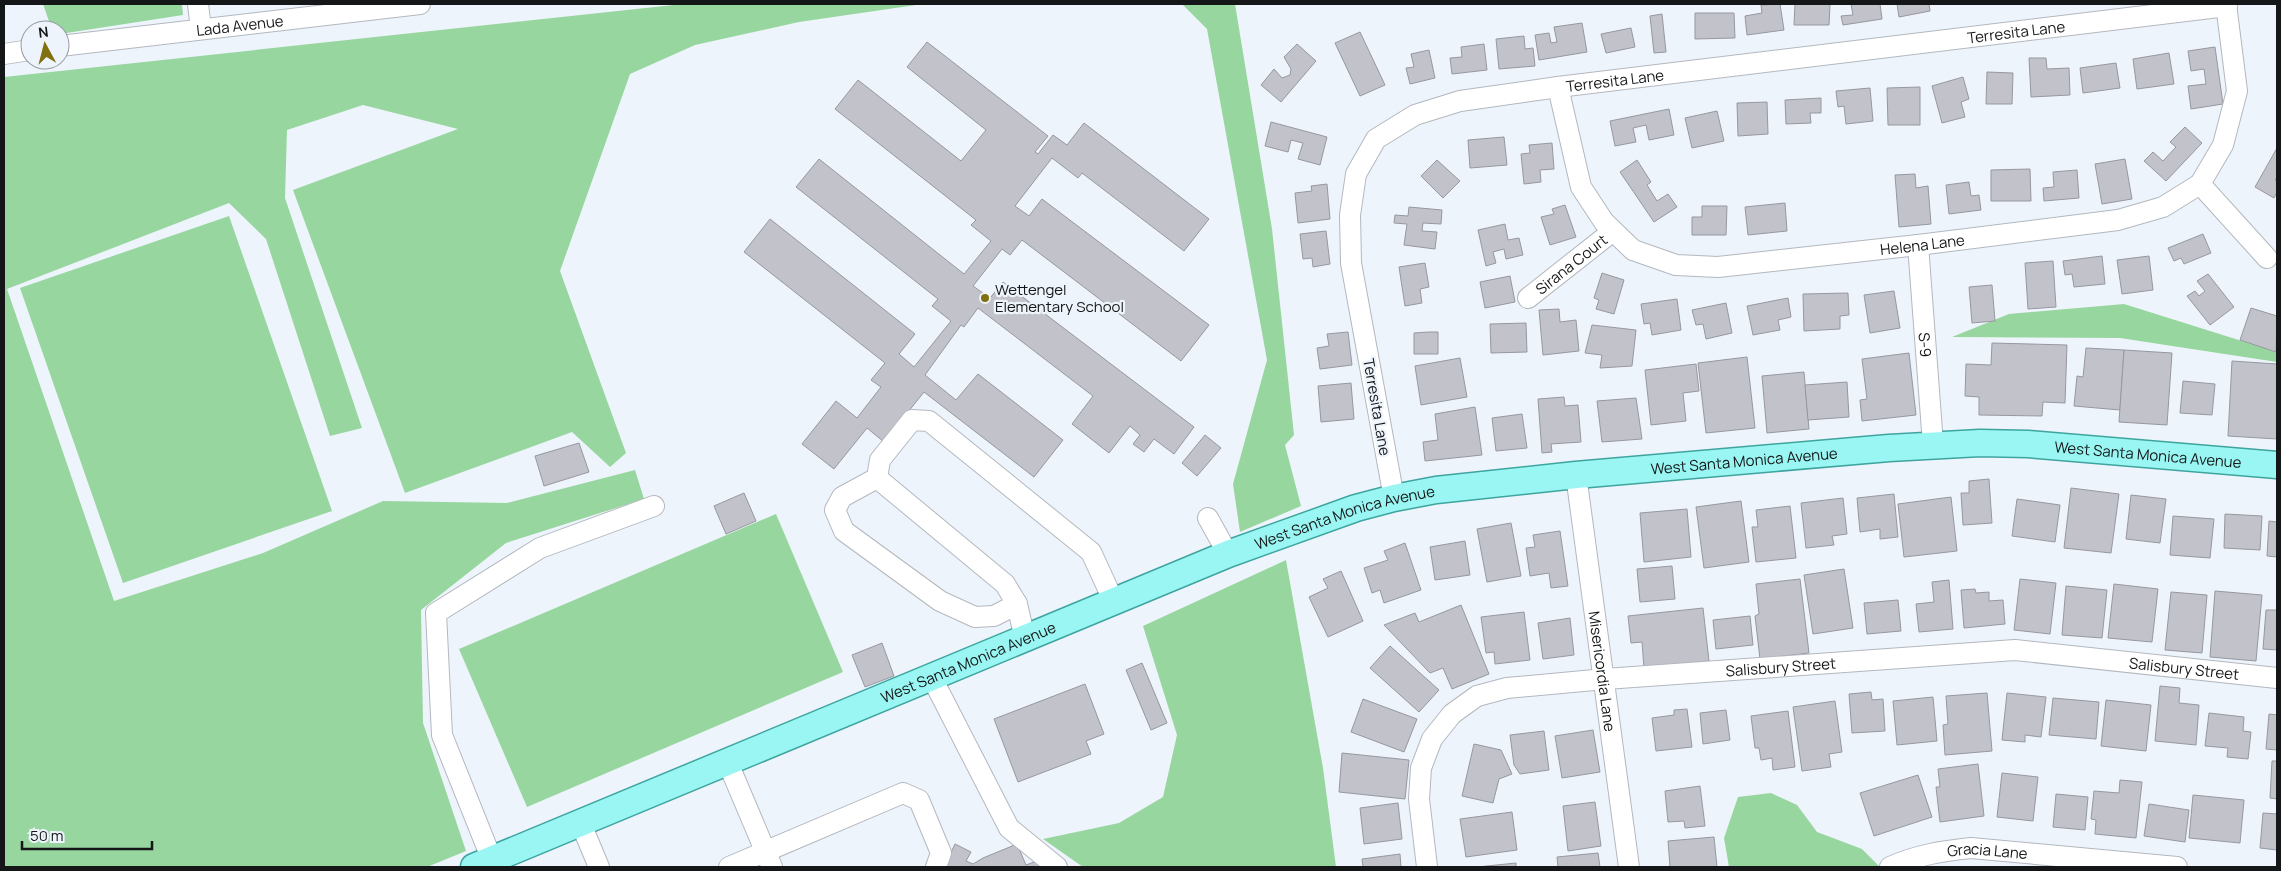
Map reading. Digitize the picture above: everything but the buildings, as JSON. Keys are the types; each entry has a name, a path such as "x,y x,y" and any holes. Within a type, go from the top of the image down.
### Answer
{"main road":[{"name":"West Santa Monica Avenue","path":"483,864 1228,554 1316,521 1394,498 1479,485 1576,475 1933,444 2028,444 2277,465"}],"street":[{"path":"198,4 201,29"},
{"name":"Lada Avenue","path":"70,45 420,4"},
{"name":"Terresita Lane","path":"1394,498 1351,263 1350,215 1356,174 1376,139 1415,115 1460,101 1558,86 2227,5"},
{"name":"Helena Lane","path":"1558,86 1581,187 1604,222 1633,250 1676,265 1718,267 1918,246 2118,220 2163,207 2200,184 2222,145 2237,91 2227,5"},
{"path":"4,54 20,52"},
{"path":"2200,184 2267,258"},
{"name":"Sirana Court","path":"1528,298 1613,230"},
{"name":"S-9","path":"1918,246 1933,444"},
{"path":"877,478 880,460 912,420 929,421 1091,552 1114,602"},
{"name":"Misericordia Lane","path":"1576,475 1629,867"},
{"path":"877,478 1005,584 1017,604 1025,639"},
{"path":"877,478 842,497 835,510 844,531 940,601 975,617 994,616 1017,604"},
{"path":"483,864 442,735 436,613 540,548 654,506"},
{"path":"1208,518 1228,554"},
{"name":"Salisbury Street","path":"1427,867 1419,799 1421,768 1432,739 1452,714 1477,696 1507,688 1605,679 2015,650 2277,678"},
{"path":"932,678 1009,828 1057,867"},
{"path":"728,763 768,859"},
{"path":"729,867 768,859 903,793 919,800 941,853 936,867"},
{"path":"581,824 599,867"},
{"name":"Gracia Lane","path":"1890,867 1908,859 1939,851 1971,848 2178,867"}],"green space":[{"path":"43,4 182,4 183,15 70,32 70,20 49,20"},
{"path":"683,4 923,4 799,22 695,45 630,74 560,271 626,453 610,467 572,432 405,493 293,190 458,129 363,105 287,130 285,198 362,428 330,436 266,239 229,203 7,289 114,601 263,553 383,501 507,503 635,470 644,499 506,543 421,610 423,723 466,851 427,867 4,867 4,77"},
{"path":"1182,4 1235,4 1272,229 1294,435 1285,445 1301,506 1240,532 1233,484 1267,360 1207,29"},
{"path":"229,216 332,511 123,583 20,288"},
{"path":"2124,304 2277,352 2277,362 2120,338 1952,337 2009,314"},
{"path":"776,514 843,672 527,807 459,649"},
{"path":"1286,560 1323,768 1336,867 1083,867 1043,839 1119,823 1163,797 1177,735 1143,626"},
{"path":"1771,793 1797,805 1817,832 1862,849 1880,867 1729,867 1724,838 1738,797"}],"place":[{"name":"Wettengel Elementary School","path":"985,298"}]}
